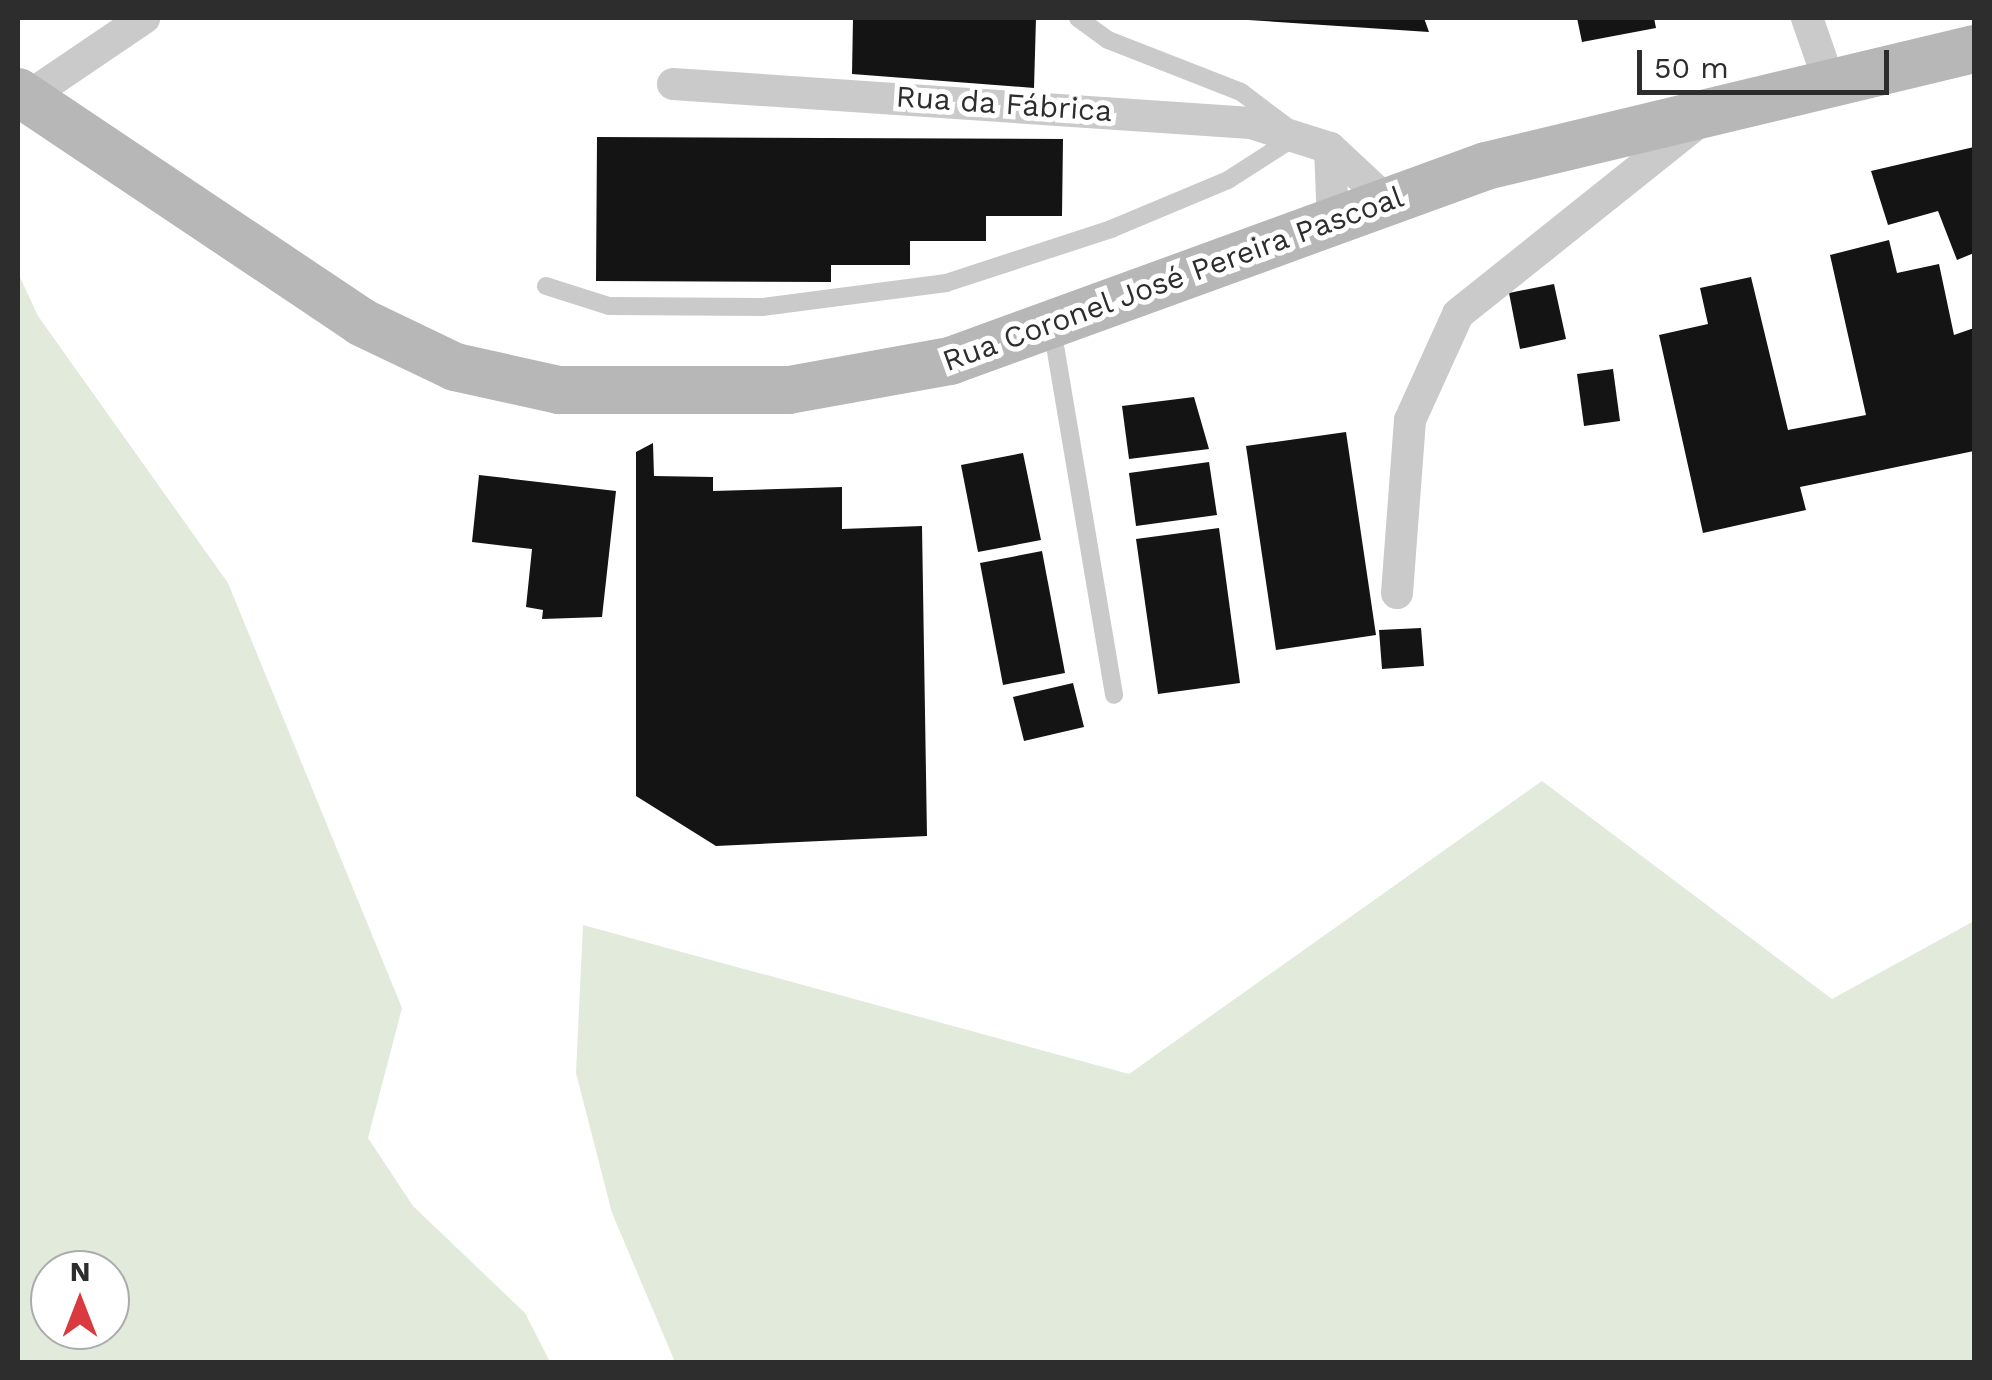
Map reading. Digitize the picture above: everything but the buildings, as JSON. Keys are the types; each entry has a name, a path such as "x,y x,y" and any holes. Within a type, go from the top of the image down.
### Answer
{"main road":[{"name":"Rua Coronel José Pereira Pascoal","path":"22,95 362,322 506,382 559,390 789,390 950,361 1052,328 1486,166 1974,49"}],"street":[{"path":"22,95 144,18"},
{"path":"1808,18 1829,82"},
{"name":"Rua da Fábrica","path":"673,84 1205,118 1298,135 1330,148 1389,202"},
{"path":"1397,593 1410,420 1458,314 1576,212 1716,110"},
{"path":"1330,148 1333,223"}],"lane":[{"path":"546,286 610,306 762,308 946,283 1111,230 1228,180 1298,135 1241,92 1108,40 1078,18"},
{"path":"1052,328 1114,695"}],"green space":[{"path":"18,273 38,316 228,583 402,1008 368,1138 413,1206 525,1313 550,1362 18,1362"},
{"path":"1542,781 1832,999 1974,921 1974,1362 675,1362 612,1213 576,1073 583,925 1129,1074"}]}
